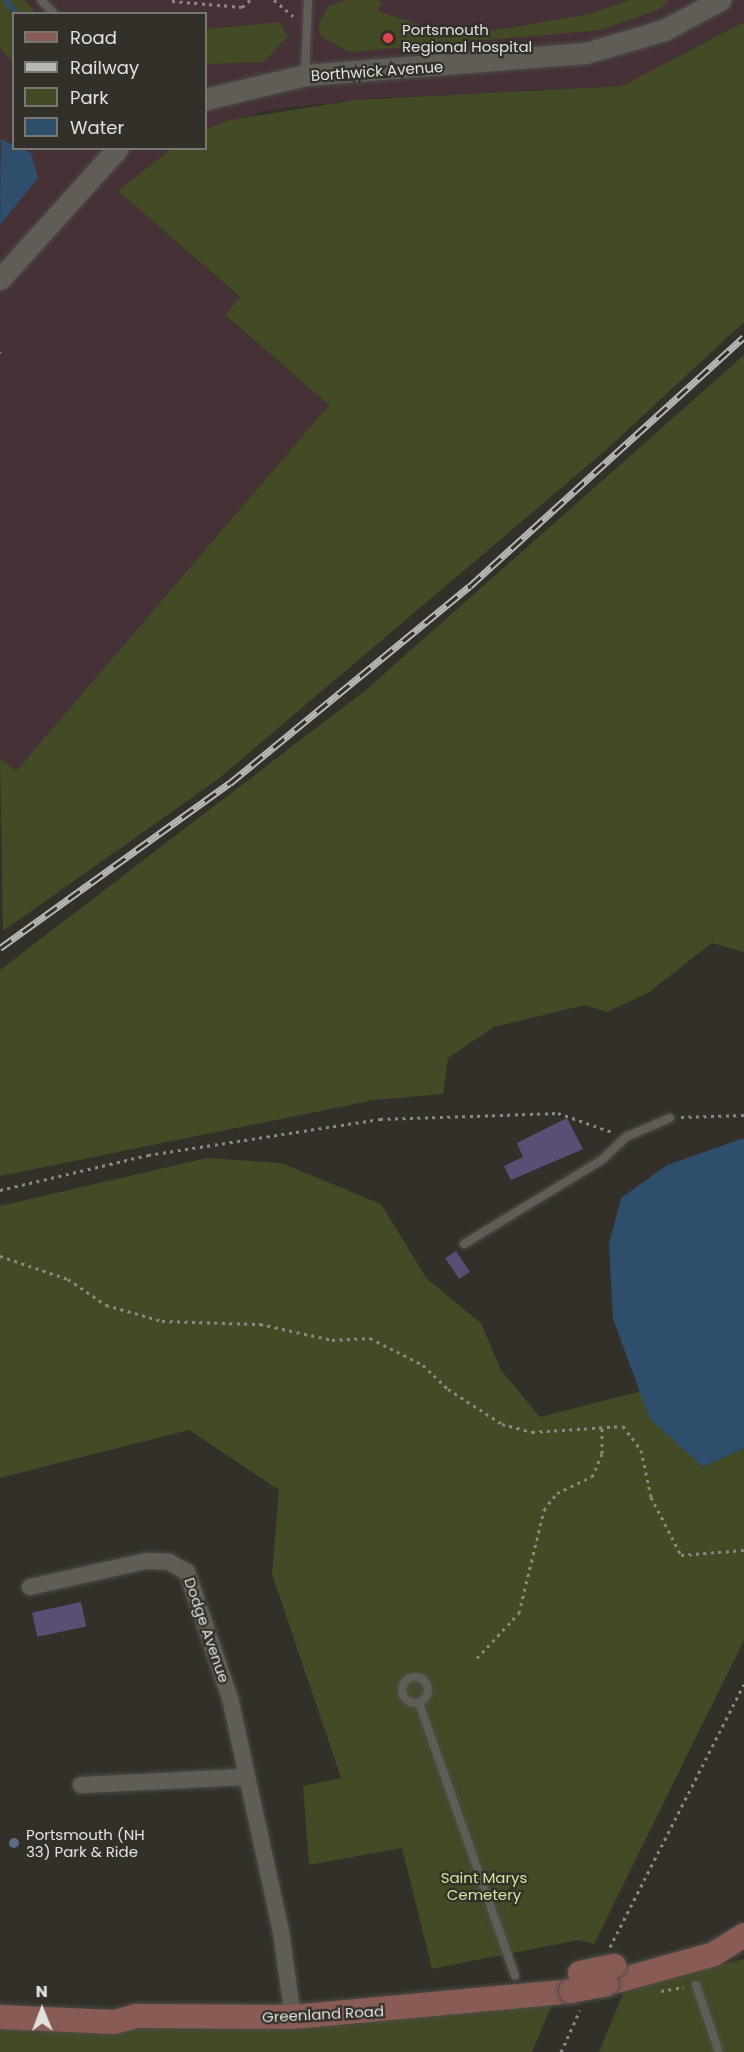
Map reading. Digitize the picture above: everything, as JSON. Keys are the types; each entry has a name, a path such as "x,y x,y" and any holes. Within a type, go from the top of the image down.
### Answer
{"main road":[{"name":"Greenland Road","path":"0,2016 114,2022 136,2016 293,2017 512,1985 532,1999 578,1990 608,1969 714,1954 739,1937"},
{"name":"Greenland Road","path":"0,2000 114,2006 136,2016"}],"street":[{"name":"Borthwick Avenue","path":"207,99 305,75 586,53 634,41 711,2"},
{"path":"0,279 116,150"},
{"name":"Dodge Avenue","path":"30,1587 146,1561 169,1562 187,1572 230,1698 281,1932 293,2017"},
{"path":"81,1785 246,1777"}],"lane":[{"path":"42,0 52,12"},
{"path":"305,75 308,0"},
{"path":"464,1244 603,1159 626,1137 670,1118"},
{"path":"418,1703 512,1985"},
{"path":"696,1985 719,2052"}],"path":[{"path":"172,1 242,7 250,0"},
{"path":"274,0 293,16"},
{"path":"0,1190 148,1155 381,1119 558,1113 626,1137"},
{"path":"670,1118 744,1115"},
{"path":"0,1256 68,1279 106,1305 162,1321 260,1324 332,1340 370,1338 423,1365 448,1389 502,1424 532,1432 622,1426 636,1442 651,1497 681,1554 744,1550"},
{"path":"477,1658 519,1613 544,1510 556,1494 592,1477 602,1454 602,1426"},
{"path":"608,1969 744,1684"},
{"path":"561,2052 578,1990"}],"shaded area":[{"path":"24,0 744,0 744,22 622,86 355,100 267,110 207,129 207,12 36,12"},
{"path":"0,48 12,62 12,150 170,150 118,191 240,298 225,316 329,405 16,771 0,758"}],"green space":[{"path":"0,0 24,0 36,12 12,12 12,62 0,48"},
{"path":"346,0 377,0 382,3 377,11 442,32 498,30 588,14 630,0 669,0 660,9 601,30 350,52 321,37 318,25 329,6"},
{"path":"279,22 288,36 264,62 207,64 207,29"},
{"path":"744,22 744,322 606,450 217,780 3,931 0,758 16,771 329,405 225,315 240,297 118,191 170,150 207,150 207,129 230,120 355,100 622,86"},
{"path":"744,355 744,952 712,943 648,993 607,1012 585,1005 494,1027 448,1058 443,1094 374,1100 0,1176 0,970 367,689"},
{"name":"Saint Marys Cemetery","path":"207,1158 281,1163 381,1204 427,1279 481,1323 501,1370 540,1417 642,1391 650,1419 703,1467 744,1448 744,1640 594,1944 578,1940 432,1969 402,1848 309,1865 303,1786 341,1778 272,1574 279,1490 189,1430 0,1478 0,1206"},
{"path":"744,1959 744,2052 599,2052 625,1989"},
{"path":"558,1990 532,2052 0,2052 0,2010 353,2010"}],"water":[{"path":"1,139 12,144 12,150 25,150 31,153 38,178 0,225"},
{"path":"744,1138 744,1448 703,1467 650,1419 613,1319 609,1244 621,1198 667,1165"}],"building":[{"path":"567,1118 583,1149 511,1180 504,1166 523,1157 517,1143"},
{"path":"456,1251 470,1272 459,1279 445,1258"},
{"path":"81,1602 86,1626 37,1637 32,1612"}],"waterway":[{"path":"5,0 15,12"}],"railway":[{"path":"0,948 230,783 470,586 744,337"}],"place":[{"name":"Portsmouth Regional Hospital","path":"388,38"},
{"name":"Portsmouth (NH 33) Park & Ride","path":"14,1843"}]}
